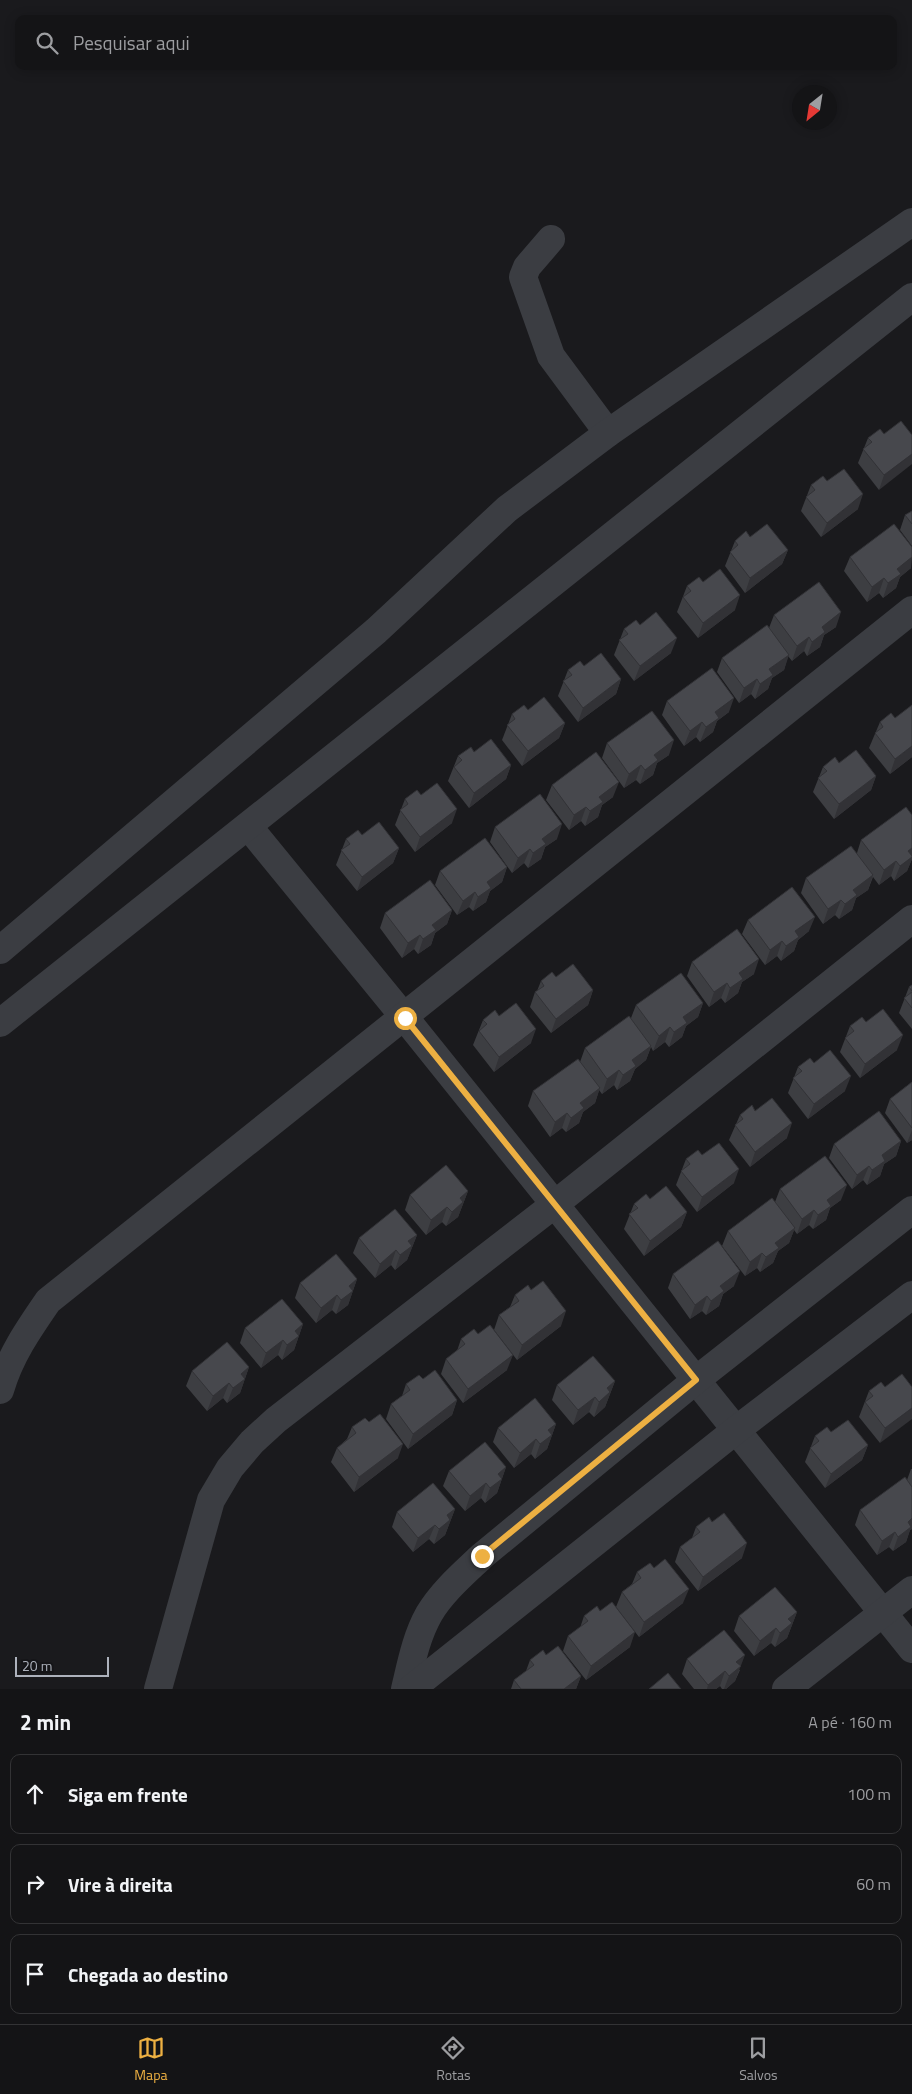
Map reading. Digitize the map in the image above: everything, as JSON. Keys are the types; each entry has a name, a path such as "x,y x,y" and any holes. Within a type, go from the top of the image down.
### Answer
{"street":[{"path":"0,950 376,631 507,508 608,433 912,222"},
{"path":"551,239 527,267 523,277 551,356 608,433"},
{"path":"0,1023 912,297"},
{"path":"0,1390 7,1366 23,1337 48,1301 405,1018 912,610"},
{"path":"248,826 405,1018 912,1649"},
{"path":"158,1689 211,1500 230,1468 252,1442 276,1420 555,1204 912,919"},
{"path":"405,1689 413,1655 429,1615 452,1584 482,1556 696,1380 912,1210"},
{"path":"411,1689 736,1430 912,1294"},
{"path":"786,1689 912,1590"}],"building":[{"path":"901,421 912,435 912,454 884,475 863,449 872,442 868,438 880,429 884,434"},
{"path":"844,469 863,494 827,523 806,497 815,490 811,485 823,476 827,481"},
{"path":"912,511 912,524 905,515"},
{"path":"767,524 788,550 750,578 730,552 738,545 735,541 746,531 750,537"},
{"path":"894,524 912,547 912,557 897,569 901,574 888,583 884,578 872,587 850,557"},
{"path":"720,569 740,595 703,623 683,597 691,591 687,586 699,577 703,582"},
{"path":"819,582 841,612 822,627 825,632 812,642 809,637 797,646 774,615"},
{"path":"656,612 677,638 640,666 619,640 628,634 624,629 636,620 640,625"},
{"path":"767,625 789,655 769,669 773,675 760,684 757,679 744,688 722,658"},
{"path":"601,653 621,679 583,708 563,681 572,675 568,670 580,661 584,666"},
{"path":"712,668 734,698 715,712 719,718 706,727 702,722 690,731 667,701"},
{"path":"544,697 565,723 528,751 507,725 515,719 512,714 524,705 528,710"},
{"path":"912,705 912,746 895,759 875,733 883,727 880,722 891,713 895,718"},
{"path":"652,711 674,740 654,755 658,760 645,770 641,765 629,774 607,743"},
{"path":"491,739 511,765 474,793 454,767 462,760 458,756 471,747 474,752"},
{"path":"856,750 876,776 839,804 818,778 827,771 823,767 835,757 839,763"},
{"path":"596,752 619,782 599,797 603,802 590,811 586,807 574,815 552,785"},
{"path":"437,783 457,809 420,837 400,810 408,804 405,799 417,790 421,795"},
{"path":"540,794 562,824 542,839 546,844 533,853 530,849 518,858 495,827"},
{"path":"906,807 912,815 912,848 908,851 912,857 900,866 896,861 884,870 861,840"},
{"path":"379,822 399,848 362,877 341,850 350,844 346,839 358,830 362,835"},
{"path":"485,838 507,867 487,882 491,888 478,897 475,892 463,901 440,871"},
{"path":"851,846 873,875 853,890 857,895 845,904 841,900 828,909 806,878"},
{"path":"430,880 452,910 432,925 436,930 423,939 420,935 408,943 385,913"},
{"path":"792,887 815,917 795,931 799,937 786,946 782,941 770,950 748,920"},
{"path":"737,929 759,959 739,973 743,979 730,988 727,983 714,992 692,962"},
{"path":"573,964 593,990 556,1019 535,992 544,986 541,981 552,972 556,977"},
{"path":"681,973 703,1003 683,1017 687,1023 674,1032 670,1027 659,1036 636,1005"},
{"path":"912,992 912,1008 904,998"},
{"path":"516,1003 536,1029 499,1057 479,1031 487,1024 483,1020 495,1010 499,1016"},
{"path":"883,1009 903,1035 865,1064 845,1038 854,1031 850,1026 862,1017 866,1022"},
{"path":"629,1016 651,1046 632,1060 636,1066 623,1075 619,1070 607,1079 585,1048"},
{"path":"830,1050 851,1076 814,1104 793,1078 802,1071 798,1067 810,1058 814,1063"},
{"path":"578,1059 600,1088 580,1103 584,1108 571,1118 567,1113 555,1122 533,1091"},
{"path":"912,1082 912,1128 890,1099"},
{"path":"772,1098 792,1123 755,1152 735,1125 743,1119 740,1115 752,1105 755,1111"},
{"path":"879,1111 901,1141 882,1155 885,1161 872,1170 869,1166 857,1175 834,1144"},
{"path":"719,1143 739,1169 702,1197 681,1171 690,1164 686,1159 698,1150 702,1155"},
{"path":"825,1156 847,1185 827,1200 831,1206 818,1215 814,1210 802,1219 780,1189"},
{"path":"446,1165 468,1191 460,1198 463,1202 452,1212 447,1207 431,1220 410,1195"},
{"path":"666,1186 687,1212 650,1241 629,1214 638,1208 634,1204 646,1194 650,1199"},
{"path":"772,1198 795,1228 775,1243 779,1248 766,1257 762,1253 750,1262 728,1231"},
{"path":"395,1209 417,1235 408,1241 412,1246 400,1255 396,1250 380,1264 359,1238"},
{"path":"718,1241 740,1271 720,1286 724,1291 711,1301 707,1296 695,1305 673,1274"},
{"path":"336,1254 357,1279 349,1286 353,1291 341,1300 337,1295 321,1308 300,1283"},
{"path":"543,1281 566,1311 522,1345 499,1315 519,1301 515,1295 528,1285 531,1290"},
{"path":"282,1299 303,1324 295,1331 299,1336 287,1345 283,1340 266,1353 245,1328"},
{"path":"490,1325 513,1355 468,1389 446,1359 465,1344 461,1339 474,1329 478,1334"},
{"path":"227,1342 249,1367 241,1374 245,1379 233,1388 229,1383 213,1396 192,1371"},
{"path":"593,1356 615,1381 607,1388 610,1392 599,1402 595,1397 578,1410 557,1385"},
{"path":"435,1370 457,1400 413,1434 391,1404 410,1390 406,1384 419,1375 423,1379"},
{"path":"902,1374 912,1387 912,1408 885,1428 865,1402 873,1396 869,1391 881,1382 885,1387"},
{"path":"535,1398 556,1424 548,1430 552,1435 540,1444 536,1439 520,1453 498,1428"},
{"path":"380,1414 403,1444 359,1477 337,1448 356,1433 352,1427 365,1418 369,1422"},
{"path":"848,1420 868,1445 831,1474 810,1448 819,1441 815,1436 827,1427 831,1432"},
{"path":"485,1442 506,1467 498,1474 502,1479 490,1488 486,1483 470,1496 449,1471"},
{"path":"905,1477 912,1487 912,1518 908,1522 911,1527 898,1537 895,1532 882,1541 860,1510"},
{"path":"433,1483 455,1509 447,1515 450,1520 439,1529 435,1525 418,1538 397,1512"},
{"path":"724,1513 747,1543 703,1577 680,1547 700,1532 696,1527 709,1517 712,1522"},
{"path":"665,1559 689,1589 644,1622 622,1592 641,1578 637,1572 650,1563 654,1568"},
{"path":"775,1587 797,1612 788,1619 792,1623 780,1633 776,1628 760,1641 739,1616"},
{"path":"612,1602 635,1632 591,1666 568,1636 588,1621 584,1616 597,1606 600,1611"},
{"path":"724,1630 745,1655 736,1662 741,1666 729,1676 725,1671 708,1685 687,1659"},
{"path":"558,1646 581,1676 564,1689 521,1689 514,1680 534,1665 530,1660 543,1650 546,1655"},
{"path":"668,1673 681,1689 649,1689"}],"route":[{"path":"405,1018 696,1380 482,1556"}]}
